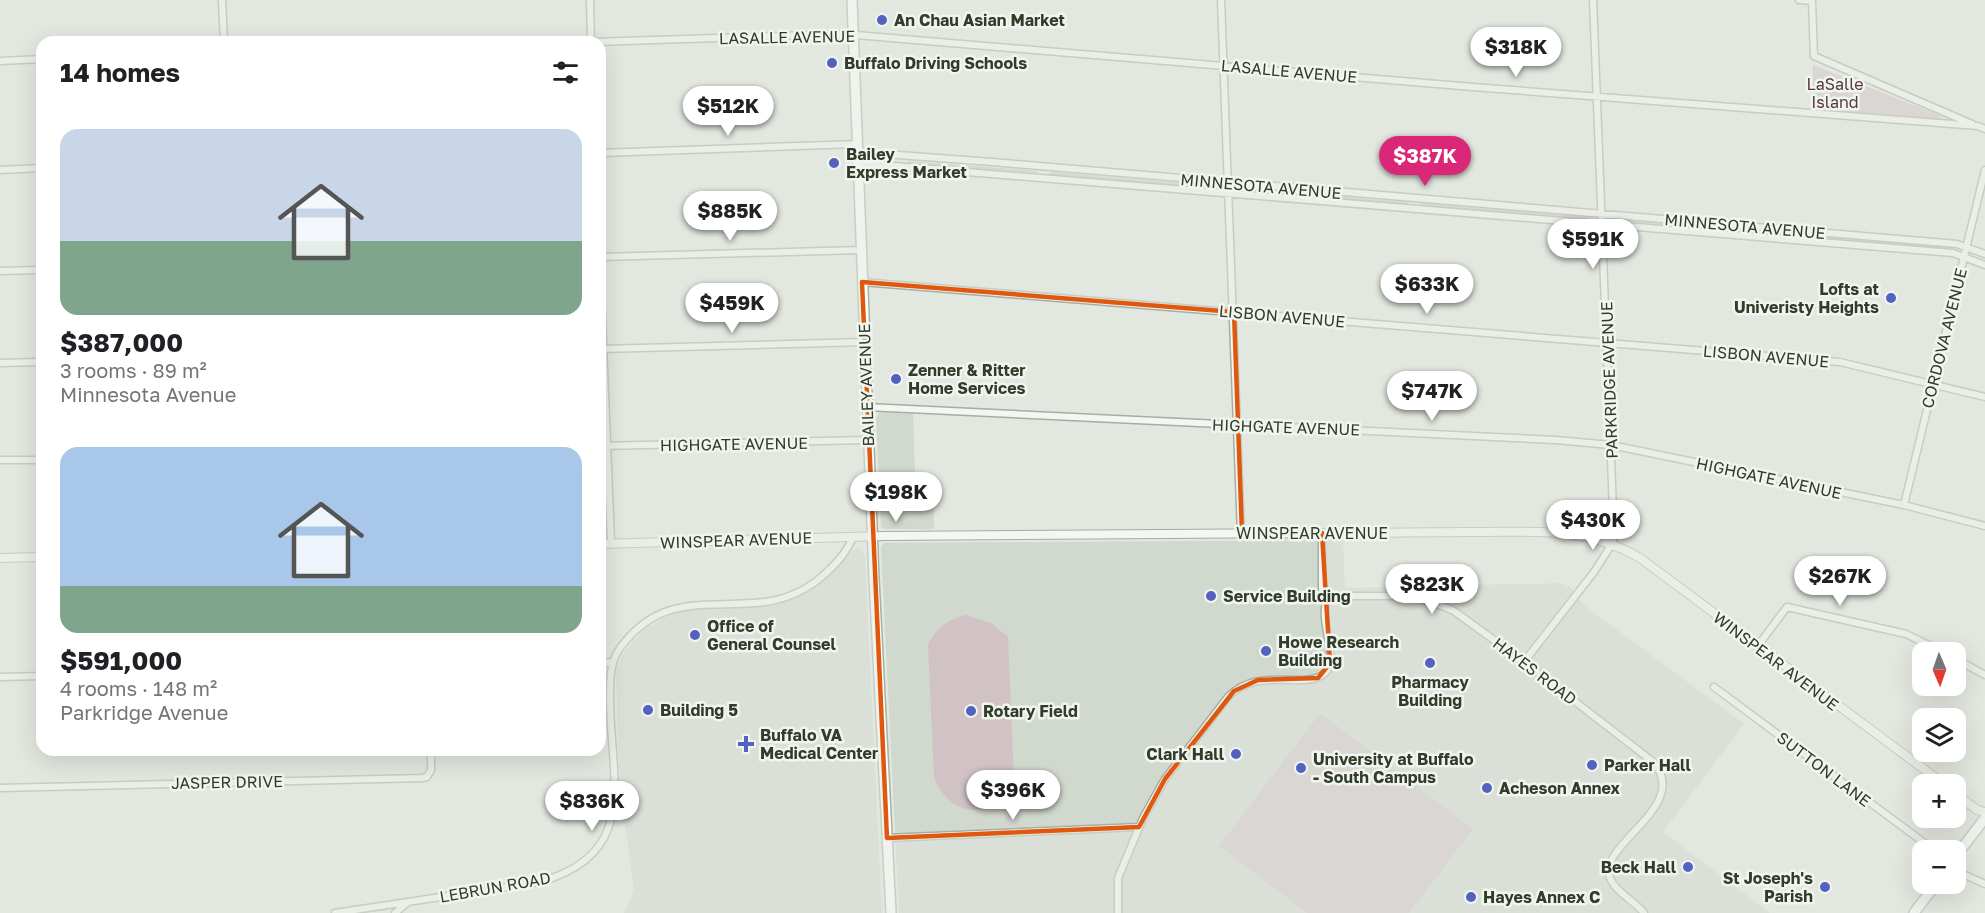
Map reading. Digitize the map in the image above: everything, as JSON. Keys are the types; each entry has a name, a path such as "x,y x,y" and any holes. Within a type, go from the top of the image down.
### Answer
{"main road":[{"name":"BAILEY AVENUE","path":"852,0 872,536 891,913"},
{"path":"1966,843 1985,818"},
{"path":"1914,913 1928,894"}],"street":[{"path":"222,0 224,36"},
{"path":"590,0 592,36"},
{"path":"1221,0 1242,534"},
{"name":"PARKRIDGE AVENUE","path":"1593,0 1604,225 1614,536 1612,544"},
{"path":"1799,0 1812,1 1814,56 1982,128"},
{"name":"LASALLE AVENUE","path":"606,42 854,35 1982,128"},
{"path":"0,61 36,59"},
{"name":"MINNESOTA AVENUE","path":"606,153 858,148 1045,167 1957,244 1985,254"},
{"name":"MINNESOTA AVENUE","path":"858,163 1953,253 1985,264"},
{"path":"1044,179 1045,167"},
{"path":"0,170 36,168"},
{"name":"CORDOVA AVENUE","path":"1904,505 1985,170"},
{"path":"1414,209 1415,198"},
{"path":"1785,229 1785,240"},
{"path":"606,257 861,250"},
{"path":"0,271 36,270"},
{"name":"LISBON AVENUE","path":"862,282 1840,362 1985,397"},
{"path":"606,349 865,342"},
{"path":"0,363 36,362"},
{"name":"HIGHGATE AVENUE","path":"867,407 1556,440 1611,445 1904,505 1985,526"},
{"name":"HIGHGATE AVENUE","path":"606,446 868,440"},
{"path":"0,460 36,459"},
{"path":"606,474 611,543"},
{"name":"WINSPEAR AVENUE","path":"606,543 872,536 1548,532 1582,535 1612,544 1640,558 1930,774"},
{"path":"1118,913 1118,878 1139,827 1166,779 1234,691 1258,681 1314,679 1329,669 1330,659 1323,613 1326,600 1322,589 1322,533"},
{"name":"LEBRUN ROAD","path":"335,913 540,882 573,869 592,855 604,837 614,810 610,676 619,650 640,626 662,612 688,605 766,602 805,588 839,561 853,537"},
{"path":"1524,662 1594,572 1612,544"},
{"path":"0,558 36,557"},
{"name":"HAYES ROAD","path":"1326,600 1339,596 1396,595 1430,601 1463,617 1652,761 1658,768 1663,787 1660,795 1643,821 1614,857 1609,870 1612,882 1644,913"},
{"path":"1757,647 1787,607 1906,634 1922,642"},
{"path":"606,663 613,662"},
{"path":"1966,665 1985,675"},
{"path":"0,677 36,676"},
{"name":"SUTTON LANE","path":"1714,687 1921,840"},
{"name":"JASPER DRIVE","path":"0,788 421,778 427,777 431,771 431,756"},
{"path":"1966,802 1977,810 1985,812"},
{"path":"887,838 1139,827"},
{"path":"1966,875 1985,884"},
{"path":"394,913 407,902"}],"highlighted area":[{"path":"862,282 1234,312 1242,534 1322,533 1330,663 1318,678 1258,680 1234,691 1165,779 1139,827 887,838"}],"shaded area":[{"path":"880,412 913,414 915,474 933,475 934,529 886,529 881,527 876,418"},
{"name":"University at Buffalo - South Campus","path":"1343,540 1345,588 1562,583 1571,588 1585,606 1744,724 1663,832 1770,913 899,913 881,547 884,543"},
{"name":"Buffalo VA Medical Center","path":"858,548 862,550 865,558 882,913 624,913 634,891 619,765 616,671 624,652 644,629 671,613 691,609 769,605 793,598 821,583 853,550"}],"green space":[{"name":"LaSalle Island","path":"1813,65 1941,116 1940,119 1812,109"},
{"path":"908,161 1037,171 1038,173 908,164"},
{"path":"1051,172 1216,186 1217,188 1050,175"},
{"path":"1241,188 1409,203 1407,205 1241,191"},
{"path":"1419,204 1587,216 1589,218 1587,220 1421,206"},
{"path":"1619,219 1779,232 1780,234 1618,222"},
{"path":"1793,233 1953,246 1954,248 1952,250 1792,236"},
{"name":"Rotary Field","path":"966,615 991,623 1008,637 1014,781 995,803 972,810 950,801 941,791 934,777 928,645 943,625"},
{"path":"1320,713 1473,829 1409,913 1307,913 1219,846"}],"place":[{"name":"An Chau Asian Market","path":"882,20"},
{"name":"Buffalo Driving Schools","path":"832,63"},
{"name":"Bailey Express Market","path":"834,163"},
{"name":"Lofts at Univeristy Heights","path":"1891,298"},
{"name":"Zenner & Ritter Home Services","path":"896,379"},
{"name":"Service Building","path":"1211,596"},
{"name":"Office of General Counsel","path":"695,635"},
{"name":"Howe Research Building","path":"1266,651"},
{"name":"Pharmacy Building","path":"1430,663"},
{"name":"Building 5","path":"648,710"},
{"name":"Rotary Field","path":"971,711"},
{"name":"Buffalo VA Medical Center","path":"746,744"},
{"name":"Clark Hall","path":"1236,754"},
{"name":"Parker Hall","path":"1592,765"},
{"name":"University at Buffalo - South Campus","path":"1301,768"},
{"name":"Acheson Annex","path":"1487,788"},
{"name":"Beck Hall","path":"1688,867"},
{"name":"St Joseph's Parish","path":"1825,887"},
{"name":"Hayes Annex C","path":"1471,897"}]}
